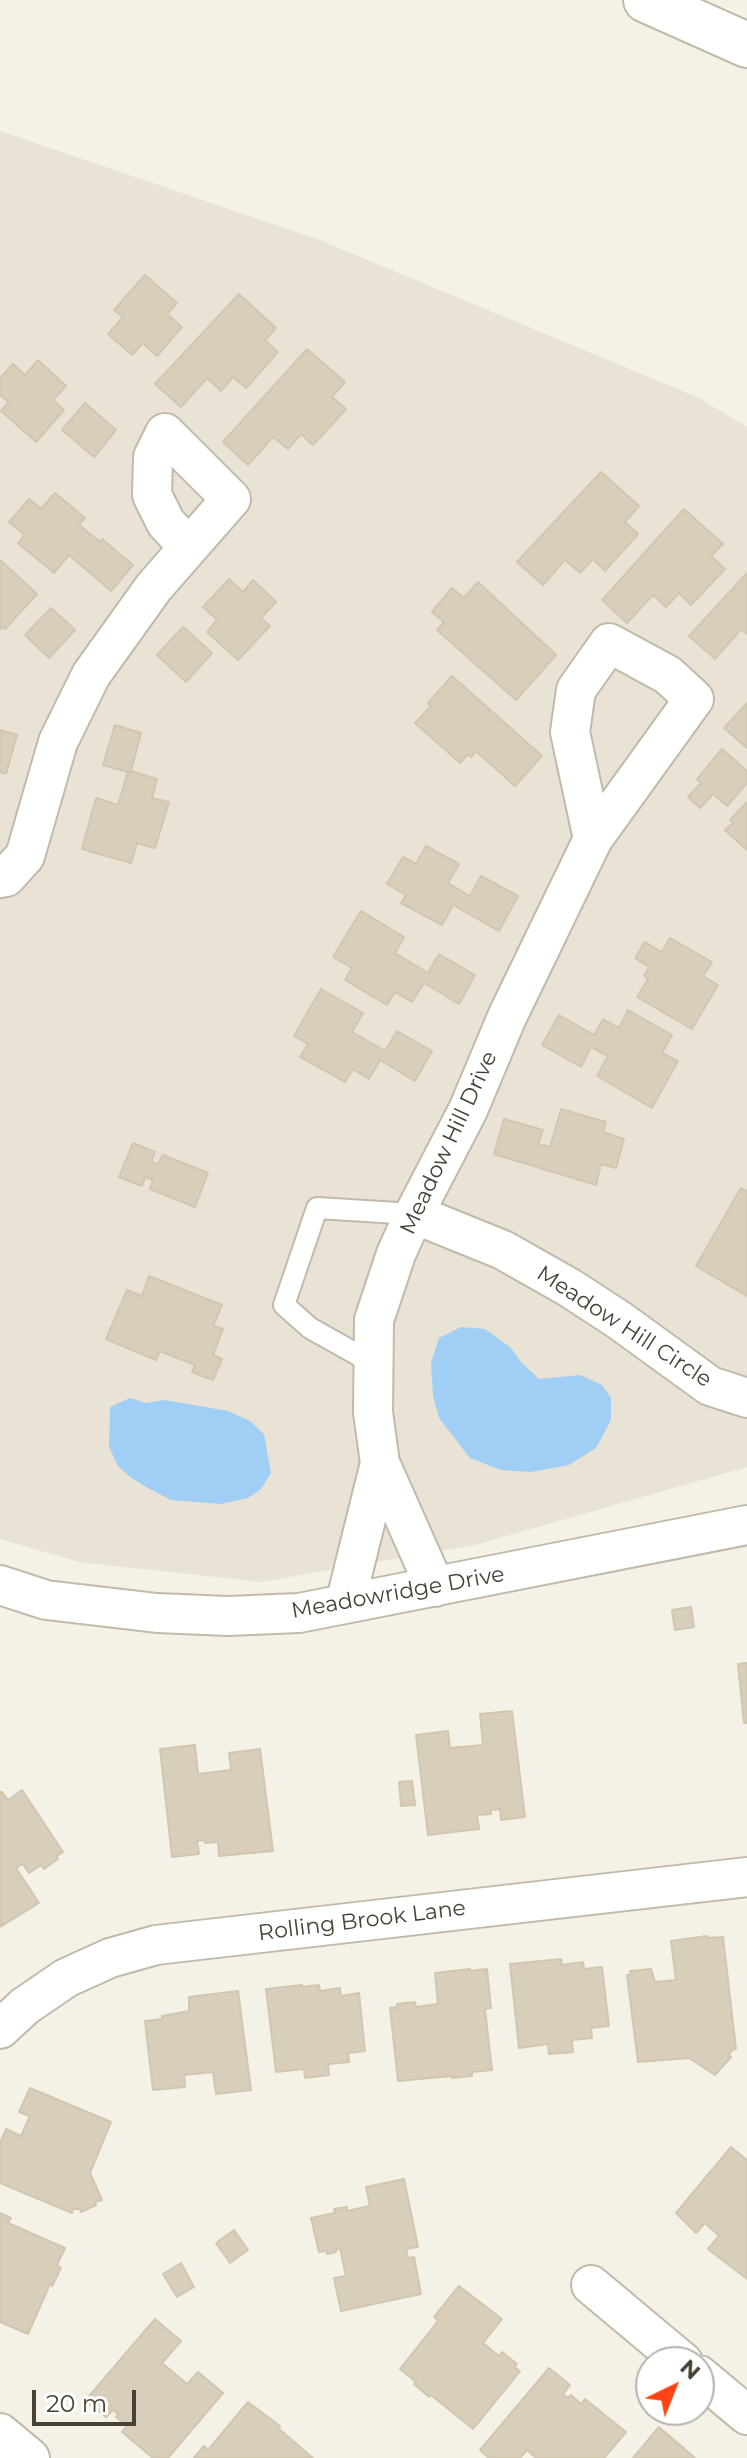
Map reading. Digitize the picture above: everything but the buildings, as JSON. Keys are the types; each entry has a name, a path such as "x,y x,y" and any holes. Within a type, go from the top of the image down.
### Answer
{"street":[{"path":"646,0 747,45"},
{"path":"0,878 6,877 25,856 58,742 91,675 154,587 189,547"},
{"name":"Meadow Hill Drive","path":"435,1587 380,1463 373,1412 374,1320 396,1254 414,1214 468,1110 507,1017 593,839 694,699 668,675 609,643 576,690 570,732 593,839"},
{"name":"Meadow Hill Circle","path":"414,1214 503,1250 607,1312 710,1386 747,1398"},
{"name":"Meadow Hill Drive","path":"345,1604 380,1463"},
{"name":"Meadowridge Drive","path":"0,1585 46,1600 157,1613 228,1616 299,1613 747,1525"},
{"name":"Rolling Brook Lane","path":"0,2029 25,2006 66,1978 110,1958 156,1945 747,1877"},
{"path":"591,2285 664,2346"},
{"path":"715,2388 747,2415"},
{"path":"0,2433 30,2458"}],"lane":[{"path":"374,1364 310,1328 284,1305 317,1208 414,1214"}],"shaded area":[{"path":"0,131 317,239 697,397 747,427 747,1467 475,1545 261,1582 79,1562 0,1539"}],"water":[{"path":"461,1327 485,1329 510,1347 539,1379 580,1375 602,1385 611,1398 611,1420 596,1448 569,1465 531,1472 501,1470 470,1458 439,1418 433,1396 431,1363 439,1338"},
{"path":"130,1398 146,1403 165,1400 228,1411 250,1421 264,1434 271,1473 261,1489 248,1498 221,1504 171,1500 146,1487 118,1466 109,1447 110,1407"}]}
